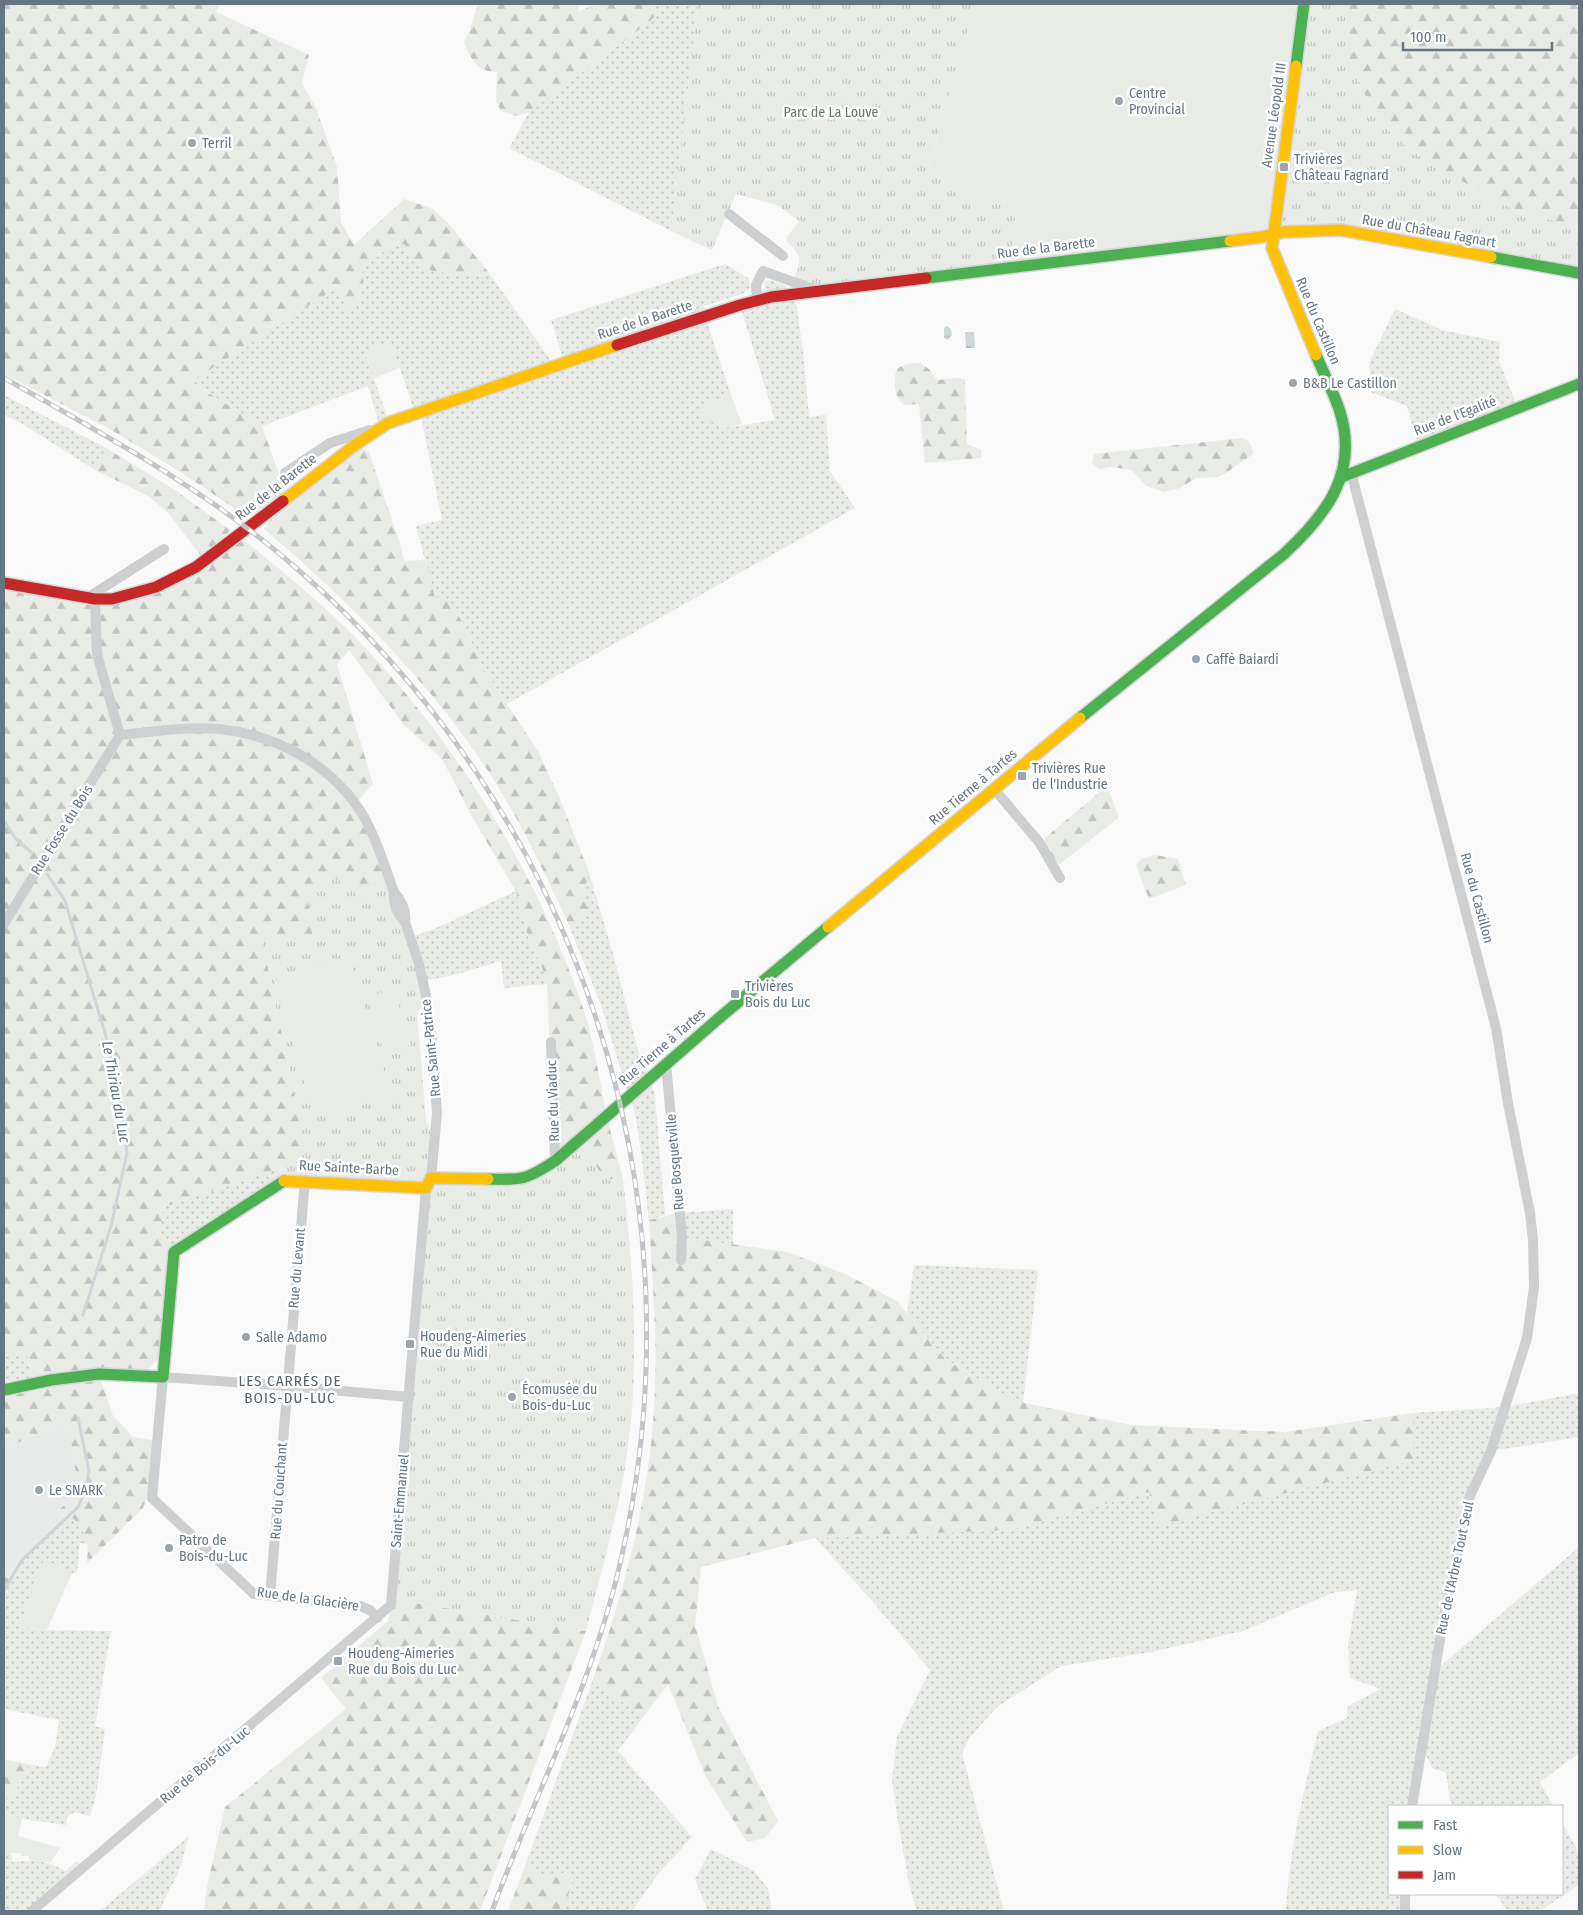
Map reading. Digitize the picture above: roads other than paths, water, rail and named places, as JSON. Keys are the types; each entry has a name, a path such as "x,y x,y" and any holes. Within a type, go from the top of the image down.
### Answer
{"street":[{"name":"Avenue Léopold III","path":"1273,233 1304,4"},
{"path":"730,214 783,256"},
{"name":"Rue du Château Fagnart","path":"1273,233 1341,230 1579,273"},
{"name":"Rue de la Barette","path":"4,583 91,598 112,599 156,587 196,567 380,427 429,408 610,347 757,300 817,290 944,277 1273,233"},
{"name":"Rue du Castillon","path":"1273,233 1272,248 1274,256 1340,413 1347,474 1496,1028 1508,1103 1526,1188 1533,1240 1534,1287 1527,1338"},
{"path":"757,300 756,285 763,271 817,290"},
{"name":"Rue de l'Egalité","path":"1347,474 1579,384"},
{"path":"285,473 330,443 380,427"},
{"name":"Rue Tierne à Tartes","path":"610,1112 994,789 1301,540 1323,516 1347,474"},
{"path":"120,735 97,654 91,598 164,548"},
{"name":"Rue Saint-Patrice","path":"120,735 217,729 259,736 290,748 330,776 355,804 371,832 394,892 394,902 400,917 405,922 419,964 427,1000 432,1038 437,1113 409,1398"},
{"name":"Rue Fosse du Bois","path":"4,924 120,735"},
{"path":"994,789 1039,842 1060,878"},
{"name":"Rue du Viaduc","path":"550,1042 555,1161"},
{"name":"Rue Bosquetville","path":"666,1064 682,1237 681,1260"},
{"name":"Rue Sainte-Barbe","path":"163,1377 174,1252 286,1180 429,1183 517,1180 530,1177 555,1161 610,1112"},
{"name":"Rue du Levant","path":"287,1386 305,1180"},
{"name":"Rue de l'Arbre Tout Seul","path":"1412,1805 1444,1616 1470,1496 1491,1451 1527,1338"},
{"path":"4,1390 50,1380 99,1374 287,1386 409,1398"},
{"name":"Rue de la Glacière","path":"163,1377 152,1498 254,1594 360,1606 370,1610 377,1618"},
{"name":"Rue du Couchant","path":"270,1596 287,1386"},
{"name":"Saint-Emmanuel","path":"391,1605 409,1398"},
{"name":"Rue de Bois-du-Luc","path":"32,1911 391,1605"},
{"path":"1405,1895 1405,1911"}],"water":[{"path":"947,326 951,329 952,335 948,340 944,338 944,328"},
{"path":"965,332 974,332 975,348 966,348"}],"waterway":[{"name":"Le Thiriau du Luc","path":"4,821 16,839 31,852"},
{"name":"Le Thiriau du Luc","path":"47,874 65,901 105,1033 119,1094 127,1153 111,1226 83,1315"},
{"name":"Le Thiriau du Luc","path":"4,1590 22,1560 78,1507 86,1489 89,1471 78,1418"}],"railway":[{"path":"4,378 154,465 227,513 295,567 395,666 479,776 546,895 597,1022 631,1155 646,1291 642,1429 619,1568 607,1612 578,1699 492,1911"}],"place":[{"name":"Centre Provincial","path":"1119,101"},
{"name":"Terril","path":"192,143"},
{"name":"Trivières Château Fagnard","path":"1284,167"},
{"name":"B&B Le Castillon","path":"1293,383"},
{"name":"Caffè Baiardi","path":"1196,659"},
{"name":"Trivières Rue de l'Industrie","path":"1022,776"},
{"name":"Trivières Bois du Luc","path":"735,994"},
{"name":"Salle Adamo","path":"246,1337"},
{"name":"Houdeng-Aimeries Rue du Midi","path":"410,1344"},
{"name":"Écomusée du Bois-du-Luc","path":"512,1397"},
{"name":"Le SNARK","path":"39,1490"},
{"name":"Patro de Bois-du-Luc","path":"169,1548"},
{"name":"Houdeng-Aimeries Rue du Bois du Luc","path":"338,1661"}],"district":[{"name":"LES CARRÉS DE BOIS-DU-LUC","path":"290,1390"}],"park label":[{"name":"Parc de La Louve","path":"831,112"}]}
